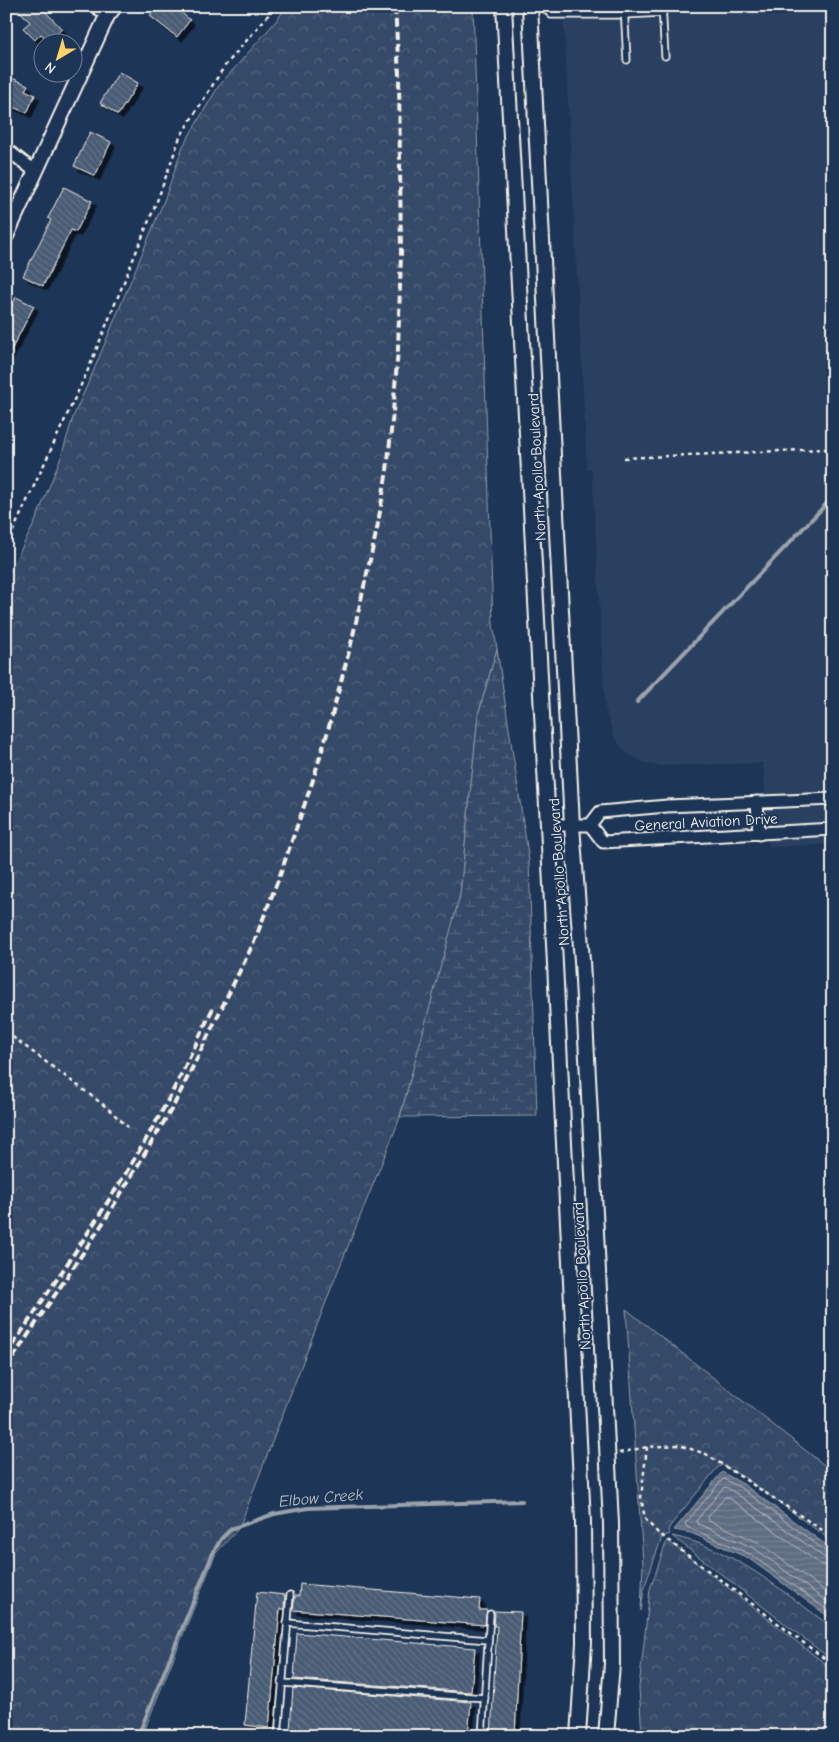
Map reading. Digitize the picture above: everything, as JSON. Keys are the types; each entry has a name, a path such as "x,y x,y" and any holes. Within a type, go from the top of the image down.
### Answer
{"street":[{"path":"6,236 111,11 95,6"},
{"name":"North Apollo Boulevard","path":"504,6 583,1521 584,1642 578,1736"},
{"name":"North Apollo Boulevard","path":"530,6 572,825 582,961 611,1523 612,1664 606,1736"},
{"path":"6,149 36,172"},
{"name":"General Aviation Drive","path":"833,799 668,806 600,812 590,825 602,842 833,830"},
{"path":"757,802 759,834"},
{"path":"548,825 590,825"}],"lane":[{"path":"542,6 551,15 624,16 663,13"},
{"path":"624,6 627,60"},
{"path":"662,6 664,56"},
{"path":"278,1736 290,1596"},
{"path":"482,1736 490,1614"},
{"path":"287,1623 488,1640"},
{"path":"282,1683 485,1698"}],"path":[{"path":"6,546 88,370 159,196 180,137 224,67 276,6"},
{"path":"624,458 833,450"},
{"path":"6,1032 105,1106 128,1127"},
{"path":"607,1455 647,1447 679,1445 706,1454 833,1538"},
{"path":"647,1447 641,1497 645,1519 656,1532 833,1665"}],"shaded area":[{"path":"563,6 833,6 833,844 769,847 763,763 659,766 643,762 625,752 614,737 605,708 592,469 587,469"}],"green space":[{"path":"287,6 473,6 493,624 497,649 478,715 460,895 436,989 398,1123 334,1281 239,1528 216,1553 142,1736 6,1736 6,579 35,522 61,457 73,417 165,198 183,146 218,87"},
{"path":"497,649 529,861 537,1116 400,1117 460,895 478,715"},
{"path":"626,1309 833,1472 833,1542 747,1479 722,1465 717,1468 670,1526 668,1530 670,1534 662,1537 644,1588 641,1611 643,1563"},
{"path":"672,1536 716,1550 737,1561 776,1586 833,1628 833,1661"},
{"path":"667,1540 833,1670 833,1736 642,1736 639,1687 650,1589"}],"water":[{"path":"722,1472 743,1484 833,1550 833,1620 748,1558 691,1533 674,1530"}],"building":[{"path":"15,6 40,6 62,29 59,32 32,32 32,37 23,28 30,22"},
{"path":"157,6 173,6 190,20 177,37 150,16"},
{"path":"119,72 138,83 118,115 100,103"},
{"path":"12,78 28,85 25,90 35,95 27,113 6,104 6,83 9,85"},
{"path":"90,132 111,142 95,176 74,166"},
{"path":"64,187 92,201 76,232 71,230 43,286 23,276 51,220 48,218"},
{"path":"16,297 34,306 6,360 6,317"},
{"path":"300,1584 480,1599 479,1610 487,1610 485,1625 293,1610 295,1596 299,1596"},
{"path":"257,1592 285,1595 284,1609 280,1609 269,1728 245,1725"},
{"path":"493,1611 521,1612 515,1736 491,1736 497,1626 494,1626 495,1614"},
{"path":"297,1633 475,1648 471,1692 294,1679"},
{"path":"293,1688 471,1702 468,1736 369,1736 290,1729"}],"waterway":[{"path":"637,702 833,497"},
{"name":"Elbow Creek","path":"138,1736 213,1553 221,1539 231,1529 274,1514 308,1508 522,1501"}],"railway":[{"path":"6,1368 105,1220 174,1105 254,942 280,875 327,734 351,644 377,529 387,470 393,412 398,349 401,254 399,75 395,6"},
{"path":"6,1355 90,1229 150,1133 213,1008"}]}
